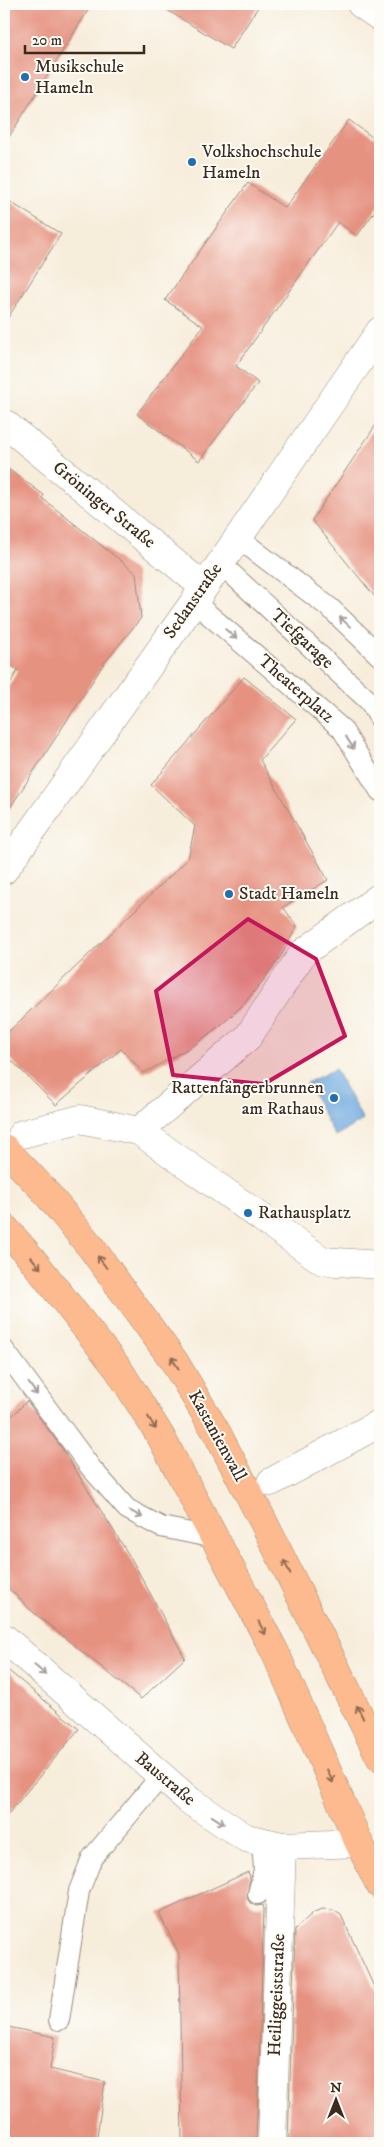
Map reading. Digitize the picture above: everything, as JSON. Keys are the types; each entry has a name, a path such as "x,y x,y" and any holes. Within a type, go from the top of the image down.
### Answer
{"main road":[{"name":"Kastanienwall","path":"13,1141 43,1189 91,1247 174,1361 217,1433 263,1520 380,1757"},
{"path":"4,1227 38,1266 119,1370 160,1437 275,1652 359,1843 380,1884"}],"street":[{"path":"360,4 380,17"},
{"name":"Sedanstraße","path":"4,870 199,594 237,536 380,331"},
{"name":"Gröninger Straße","path":"4,422 199,594"},
{"path":"139,1131 248,1037 302,953 380,897"},
{"path":"13,1141 80,1119 139,1131 323,1262 380,1265"},
{"path":"271,1482 380,1423"},
{"name":"Baustraße","path":"4,1638 190,1801 246,1838 272,1844 359,1843"},
{"name":"Heiliggeiststraße","path":"272,1844 272,2143"}],"lane":[{"path":"237,536 330,608 380,656"},
{"name":"Tiefgarage","path":"220,563 370,702 380,719"},
{"name":"Theaterplatz","path":"199,594 342,729 380,791"},
{"path":"4,1350 91,1468 128,1509 161,1527 215,1538"},
{"path":"59,2020 78,1891 92,1858 161,1776"},
{"path":"258,1894 272,1844"}],"highlighted area":[{"path":"248,919 316,959 345,1036 264,1084 173,1075 156,991"}],"water":[{"path":"335,1069 363,1120 335,1136 307,1083"}],"building":[{"name":"Musikschule Hameln","path":"4,4 92,4 4,145"},
{"path":"157,4 260,4 231,49"},
{"path":"349,120 380,143 380,204 357,236 338,222 236,366 258,383 199,461 137,414 203,326 165,300 248,183 285,208"},
{"path":"4,198 61,234 4,324"},
{"path":"380,419 380,603 312,520"},
{"path":"4,466 44,495 42,498 136,573 141,618 105,662 4,817 4,694 18,670 4,661"},
{"name":"Stadt Hameln","path":"244,677 296,719 260,760 328,880 283,907 297,926 281,956 262,982 243,1005 222,1024 196,1044 144,1073 121,1049 56,1105 4,1053 4,1036 188,859 195,826 151,785"},
{"path":"27,1401 61,1447 132,1560 185,1658 141,1699 34,1613 4,1584 4,1424"},
{"path":"4,1667 79,1729 4,1819"},
{"path":"248,1872 250,1877 247,1898 250,1903 256,1906 263,1905 264,1909 256,2143 182,2143 179,1954 159,1913"},
{"path":"323,1909 333,1910 341,1915 380,2000 380,2143 288,2143 295,1929 314,1912"},
{"path":"4,2026 55,2037 50,2069 105,2082 96,2143 4,2143"}],"place":[{"name":"Musikschule Hameln","path":"25,77"},
{"name":"Volkshochschule Hameln","path":"192,162"},
{"name":"Stadt Hameln","path":"229,894"},
{"name":"Rattenfängerbrunnen am Rathaus","path":"334,1098"},
{"name":"Rathausplatz","path":"248,1213"}]}
